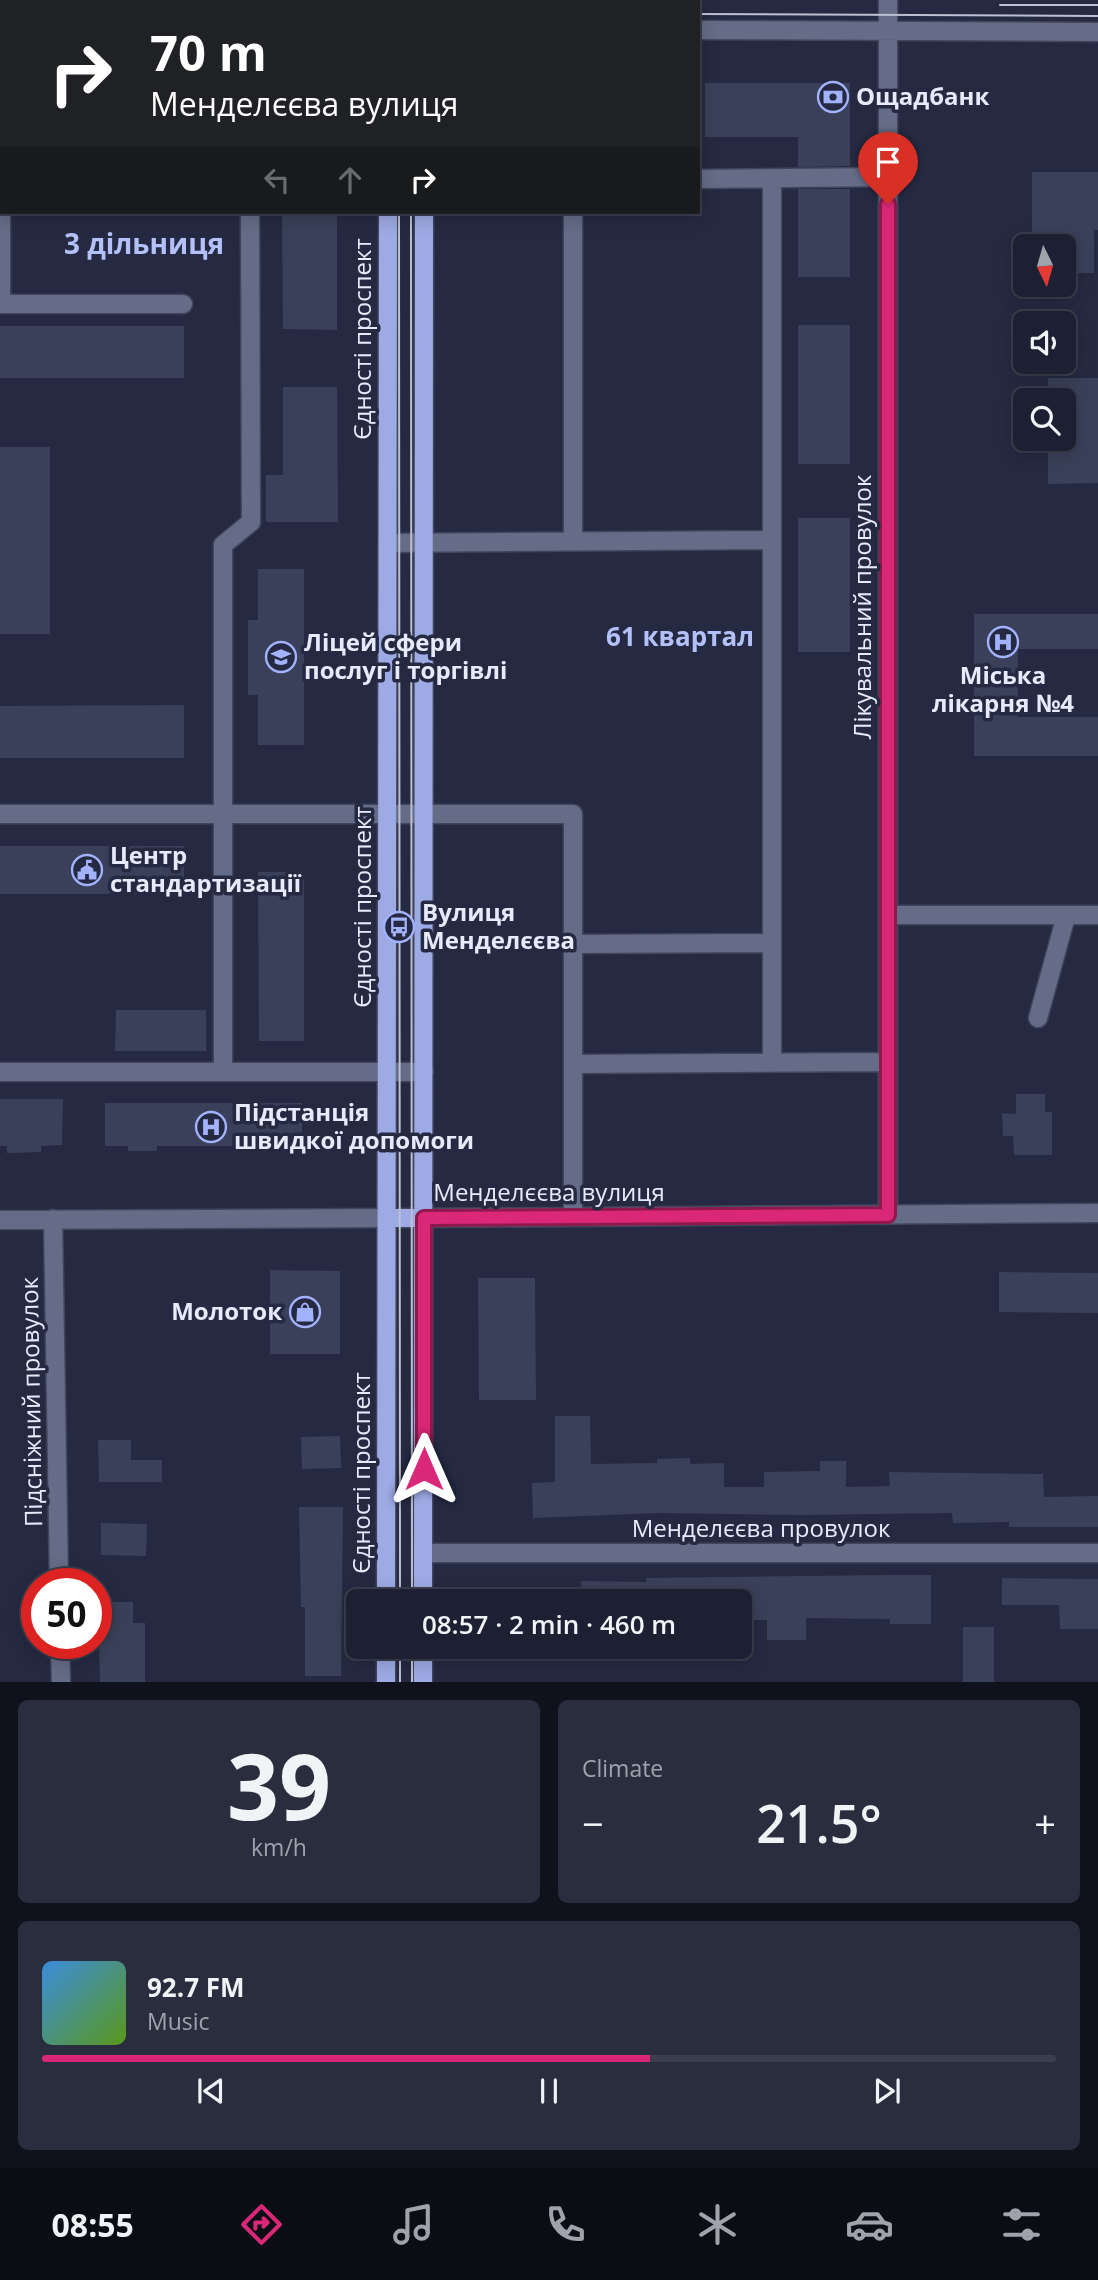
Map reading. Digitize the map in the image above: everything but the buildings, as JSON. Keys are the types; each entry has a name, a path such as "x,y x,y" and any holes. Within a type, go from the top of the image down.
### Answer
{"main road":[{"name":"Єдності проспект","path":"386,1589 388,214"},
{"path":"424,214 424,1589"},
{"name":"Менделєєва вулиця","path":"388,1218 424,1218"},
{"path":"386,1659 386,1682"},
{"path":"424,1659 424,1682"}],"street":[{"name":"Лікувальний провулок","path":"888,0 888,1215"},
{"path":"700,30 1098,32"},
{"path":"700,179 888,177"},
{"path":"772,178 772,1062"},
{"path":"1,214 0,304 183,304"},
{"path":"223,1072 223,545 251,522 250,214"},
{"path":"573,214 573,541"},
{"path":"388,542 772,540"},
{"path":"0,814 573,814 573,1217"},
{"path":"888,915 1098,915"},
{"path":"1038,1017 1066,915"},
{"path":"573,944 772,943"},
{"path":"573,1064 888,1062"},
{"path":"0,1072 424,1072"},
{"name":"Менделєєва вулиця","path":"424,1218 1098,1213"},
{"name":"Менделєєва вулиця","path":"0,1220 388,1218"},
{"name":"Підсніжний провулок","path":"53,1219 59,1568"},
{"name":"Менделєєва провулок","path":"424,1553 1098,1553"},
{"path":"60,1659 61,1682"}],"tram line":[{"path":"1000,5 1098,5"},
{"path":"700,14 1098,16"},
{"path":"399,214 400,1589"},
{"path":"411,214 412,1589"},
{"path":"400,1659 400,1682"},
{"path":"412,1659 412,1682"}],"place":[{"name":"Ощадбанк","path":"833,97"},
{"name":"Міська лікарня №4","path":"1003,642"},
{"name":"Ліцей сфери послуг і торгівлі","path":"281,657"},
{"name":"Центр стандартизації","path":"87,870"},
{"name":"Вулиця Менделєєва","path":"399,927"},
{"name":"Підстанція швидкої допомоги","path":"211,1127"},
{"name":"Молоток","path":"305,1312"}],"district":[{"name":"3 дільниця","path":"144,244"},
{"name":"61 квартал","path":"680,637"}],"route":[{"path":"424,1469 424,1218 888,1215 888,204"}]}
